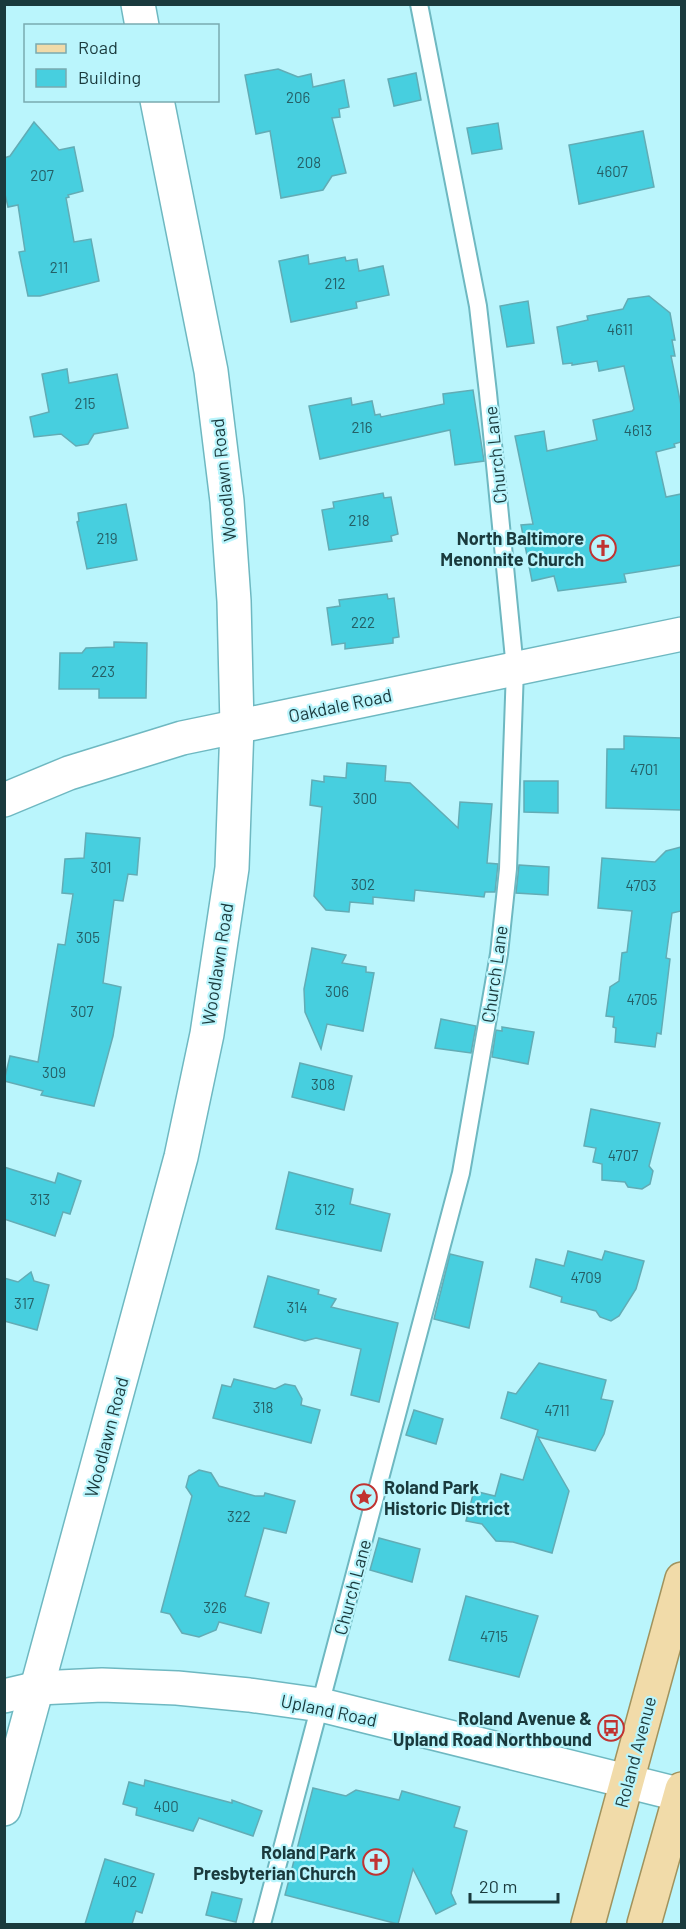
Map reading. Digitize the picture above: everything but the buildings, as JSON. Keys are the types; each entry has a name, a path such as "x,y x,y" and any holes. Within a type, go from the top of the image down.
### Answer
{"main road":[{"name":"Roland Avenue","path":"588,1924 681,1579"},
{"path":"644,1924 681,1793"}],"street":[{"path":"138,4 142,24"},
{"name":"Woodlawn Road","path":"4,1809 181,1157 207,1034 232,868 237,726 234,601 220,436 211,371 157,102"},
{"name":"Oakdale Road","path":"4,800 69,773 123,755 237,726 681,634"},
{"name":"Upland Road","path":"4,1696 38,1688 102,1685 177,1688 321,1705 627,1782 681,1793"}],"lane":[{"name":"Church Lane","path":"262,1924 461,1173 499,954 508,869 515,669 478,306 419,4"}],"place":[{"name":"North Baltimore Menonnite Church","path":"603,548"},
{"name":"Roland Park Historic District","path":"364,1497"},
{"name":"Roland Avenue & Upland Road Northbound","path":"611,1728"},
{"name":"Roland Park Presbyterian Church","path":"376,1862"}]}
